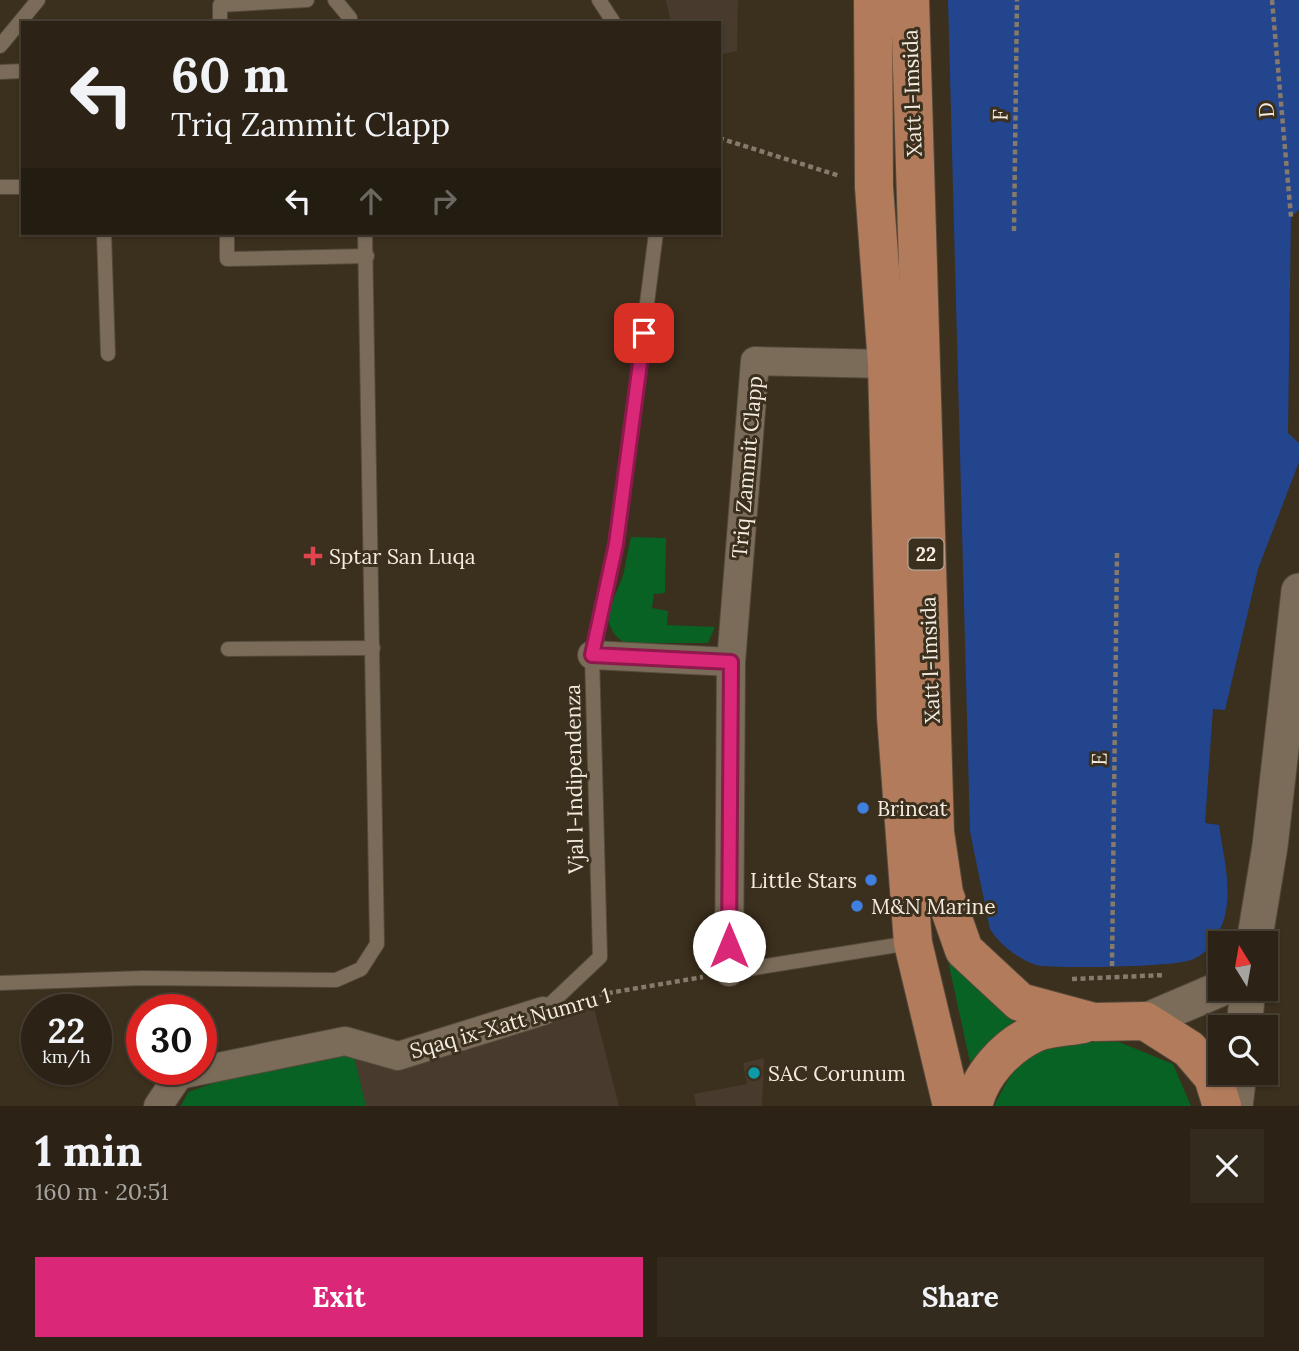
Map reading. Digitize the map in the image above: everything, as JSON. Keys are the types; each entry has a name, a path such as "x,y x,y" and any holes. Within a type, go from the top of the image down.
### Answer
{"highway":[{"name":"Xatt l-Imsida","path":"873,0 874,187 887,364 896,716 913,943 952,1106"},
{"name":"Xatt l-Imsida","path":"909,0 935,832 944,893 964,950 1020,1002 1094,1022 1145,1021"},
{"path":"1145,1021 1189,1049 1213,1077 1222,1106"},
{"path":"973,1106 978,1086 1002,1056 1035,1032 1094,1022"}],"street":[{"name":"Triq Zammit Clapp","path":"729,972 731,662 755,362 887,364"},
{"path":"1256,931 1270,846 1299,591"},
{"path":"592,655 731,662"},
{"path":"1145,1021 1208,994"},
{"name":"Sqaq ix-Xatt Numru 1","path":"158,1106 179,1075 345,1041 398,1056 543,1011"},
{"path":"1235,1106 1238,1085"}],"lane":[{"path":"0,46 38,0"},
{"path":"220,21 220,5 307,0"},
{"path":"335,0 350,21"},
{"path":"599,0 613,21"},
{"path":"0,72 21,71"},
{"path":"0,187 21,187"},
{"path":"104,235 108,354"},
{"path":"227,235 227,259 367,256"},
{"path":"0,983 143,978 336,980 361,969 377,944 365,235"},
{"name":"Vjal l-Indipendenza","path":"543,1011 600,957 592,655 618,530 656,235"},
{"path":"228,649 373,648"},
{"path":"729,972 913,943"}],"path":[{"name":"F","path":"1014,231 1017,0"},
{"name":"D","path":"1272,0 1291,216"},
{"path":"721,139 874,187"},
{"name":"E","path":"1112,966 1117,553"},
{"name":"Sqaq ix-Xatt Numru 1","path":"543,1011 591,996 729,972"},
{"path":"1070,979 1176,975"}],"shaded area":[{"path":"666,0 738,0 737,51 721,55 721,21 671,21"},
{"path":"591,996 619,1106 251,1106 345,1041 398,1056"},
{"name":"SAC Corunum","path":"764,1058 762,1106 696,1106 694,1094 747,1084 743,1063"}],"green space":[{"path":"631,537 666,538 665,593 654,594 652,608 668,611 667,625 715,627 708,643 624,643 614,634 606,617 623,576"},
{"path":"940,924 972,980 1016,1024 970,1062"},
{"path":"1073,1042 1119,1042 1173,1064 1191,1106 994,1106 1023,1061 1042,1050"},
{"path":"353,1053 366,1106 181,1106 188,1092 217,1085 217,1082 240,1074"}],"water":[{"path":"948,0 1299,0 1299,210 1291,217 1288,433 1299,443 1299,462 1258,569 1225,710 1213,709 1205,823 1219,825 1226,871 1227,901 1220,930 1208,931 1208,948 1191,960 1114,967 1036,965 1010,950 990,929 970,832"}],"place":[{"name":"Sptar San Luqa","path":"313,556"},
{"name":"Brincat","path":"863,808"},
{"name":"Little Stars","path":"871,880"},
{"name":"M&N Marine","path":"857,906"},
{"name":"SAC Corunum","path":"754,1073"}],"route":[{"path":"644,333 616,544 592,655 731,662 729,946"}]}
